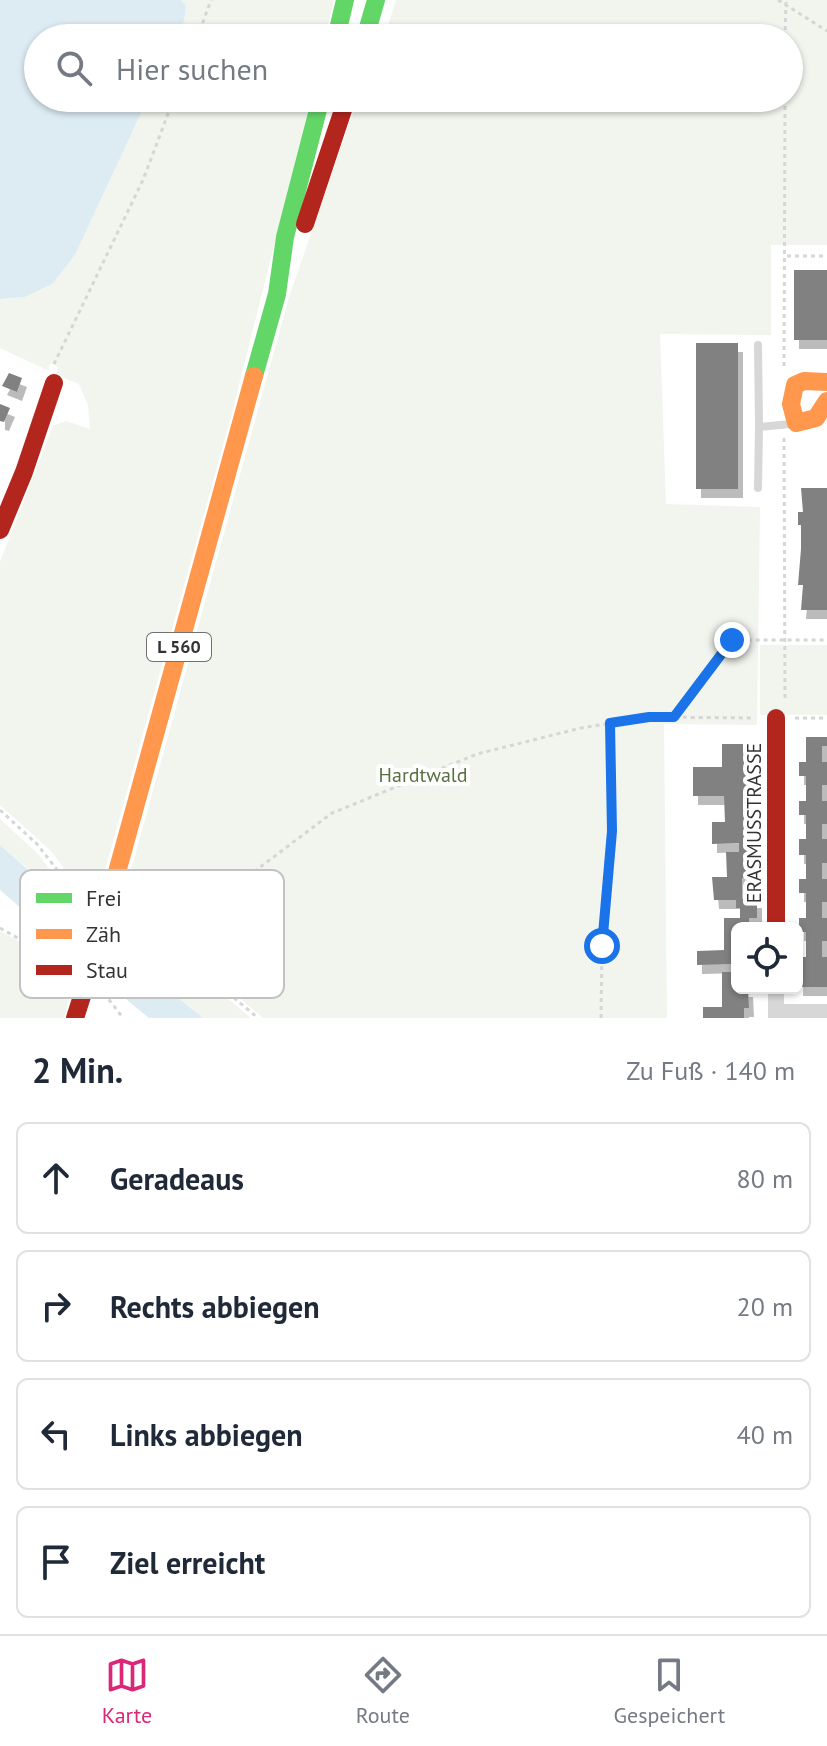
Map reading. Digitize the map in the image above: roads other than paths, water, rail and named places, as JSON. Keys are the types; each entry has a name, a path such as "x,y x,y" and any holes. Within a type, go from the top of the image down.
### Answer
{"main road":[{"path":"339,24 345,0"},
{"path":"369,24 376,0"},
{"name":"L 560","path":"277,294 285,237 317,112"},
{"name":"L 560","path":"118,870 277,294 299,241 342,112"},
{"path":"0,530 5,502 54,374"},
{"path":"827,382 804,381 795,385 790,425 813,421 822,415 827,401"},
{"name":"ERASMUSSTRASSE","path":"776,922 782,713"},
{"name":"L 560","path":"75,1018 81,998"}],"street":[{"path":"776,994 776,1015 827,1012"}],"lane":[{"path":"758,345 758,488"},
{"path":"759,427 790,425"}],"park label":[{"name":"Hardtwald","path":"423,775"}]}
